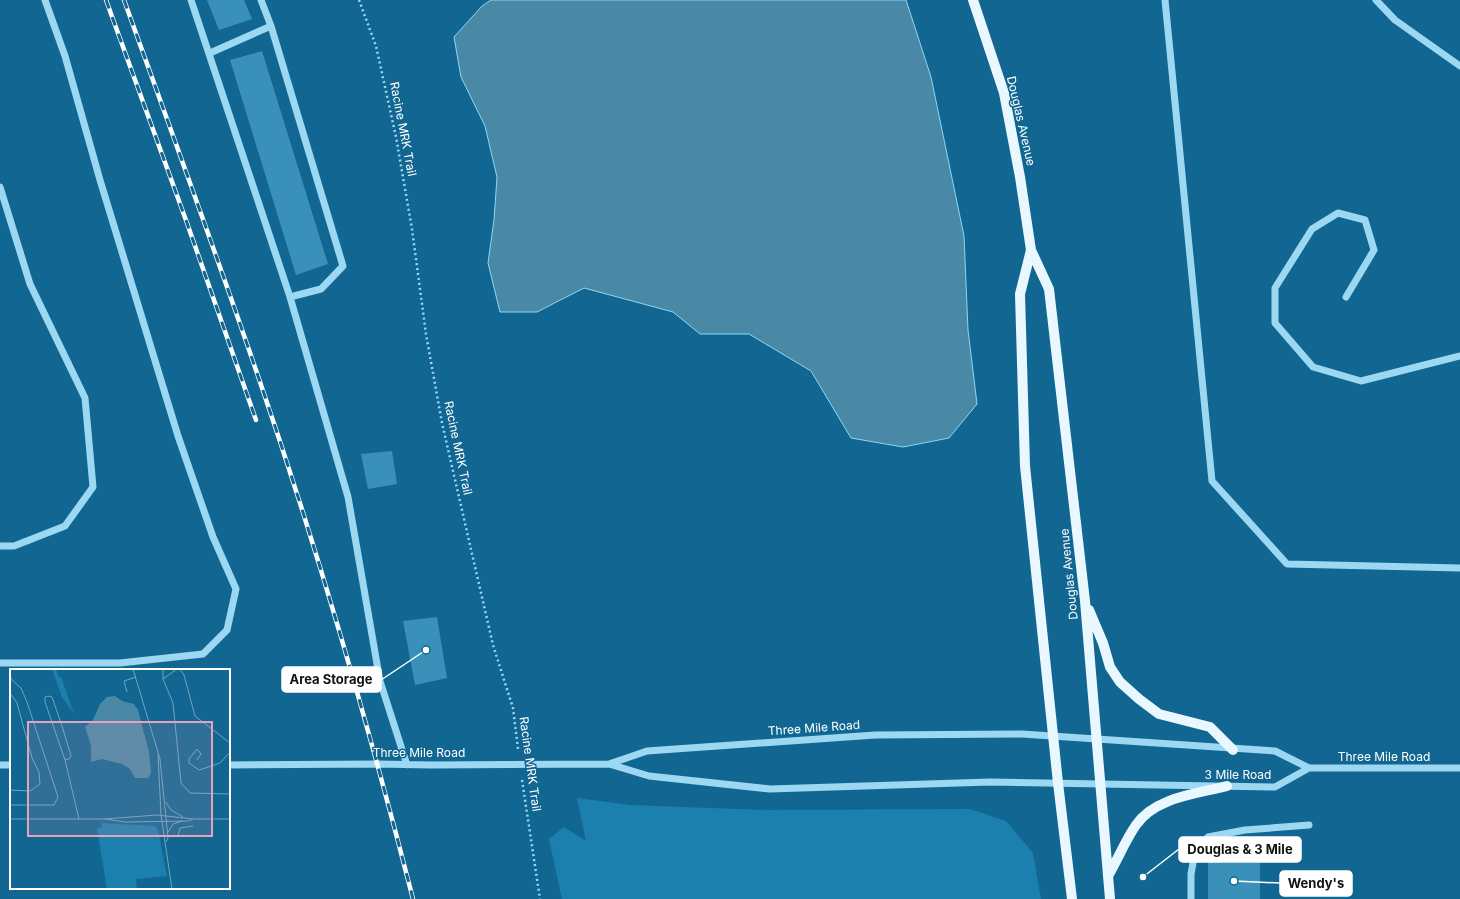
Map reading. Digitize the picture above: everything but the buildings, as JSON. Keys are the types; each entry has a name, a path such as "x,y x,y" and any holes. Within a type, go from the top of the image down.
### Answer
{"main road":[{"name":"Douglas Avenue","path":"973,0 1004,93 1020,177 1031,250 1049,289 1085,601 1110,899"},
{"name":"Douglas Avenue","path":"1031,250 1020,294 1025,466 1058,783 1072,899"},
{"path":"1085,601 1103,643 1110,668 1120,682 1159,714 1210,727 1233,750"},
{"path":"1108,876 1137,823 1153,809 1171,800 1227,786"}],"street":[{"path":"0,663 120,663 203,654 227,630 236,589 213,537 178,436 100,180 65,56 45,0"},
{"path":"191,0 210,53 290,297 348,497 380,681 406,765"},
{"path":"261,0 271,26 343,266 321,289 290,297"},
{"path":"1165,0 1212,481 1287,564 1460,568"},
{"path":"1376,0 1395,20 1460,66"},
{"path":"210,53 271,26"},
{"path":"0,187 30,284 85,398 93,487 65,526 14,546 0,546"},
{"path":"1346,297 1374,250 1365,220 1338,213 1312,229 1275,288 1275,323 1314,367 1361,381 1460,356"},
{"name":"Three Mile Road","path":"609,764 647,751 655,750 875,735 1022,734"},
{"name":"3 Mile Road","path":"1022,734 1275,752 1309,768"},
{"name":"Three Mile Road","path":"230,765 332,766 378,764 609,764 649,776 770,789 990,782"},
{"name":"Three Mile Road","path":"1309,768 1460,768"},
{"name":"3 Mile Road","path":"990,782 1275,787 1309,768"},
{"path":"1191,899 1191,874 1195,852 1208,837 1245,830 1310,825"}],"path":[{"name":"Racine MRK Trail","path":"359,0 376,46 393,123 412,229 426,334 442,423 493,645 513,708 540,899"}],"shaded area":[{"path":"491,0 906,0 931,77 964,236 968,330 977,404 949,438 903,447 851,438 811,371 749,334 700,334 673,312 584,288 537,312 500,312 488,263 494,220 497,177 485,126 461,77 454,37 482,6"},
{"path":"577,798 630,805 766,810 970,809 1006,821 1033,853 1041,899 562,899 549,839 564,827 586,841"}],"railway":[{"path":"106,0 187,223 256,420"},
{"path":"124,0 242,329 301,506 360,702 413,899"}],"place":[{"name":"Area Storage","path":"426,650"},
{"name":"Douglas & 3 Mile","path":"1143,877"},
{"name":"Wendy's","path":"1234,881"}]}
